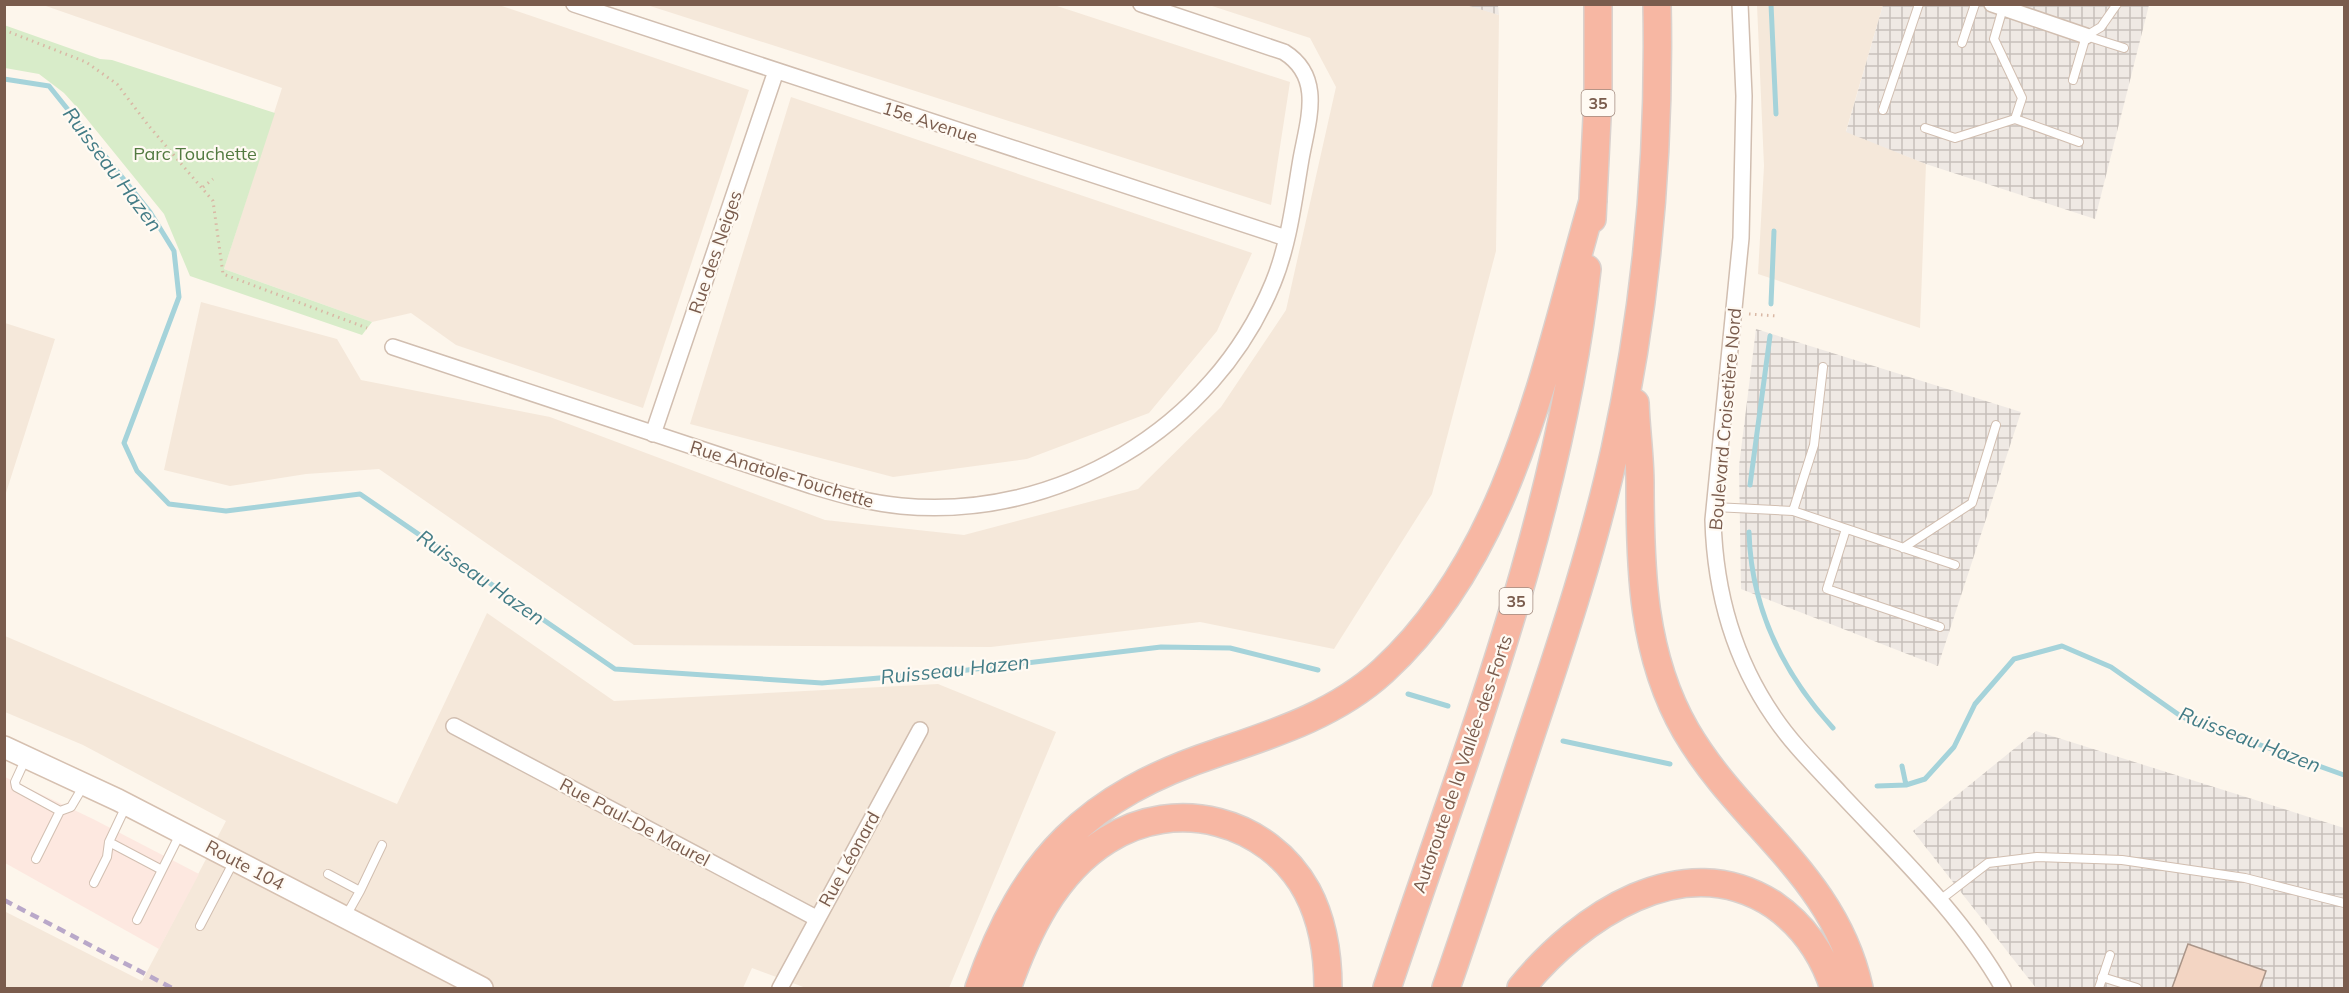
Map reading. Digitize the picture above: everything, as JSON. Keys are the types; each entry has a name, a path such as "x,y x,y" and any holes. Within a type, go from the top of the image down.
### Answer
{"highway":[{"name":"Autoroute de la Vallée-des-Forts","path":"1387,988 1498,658 1542,514 1576,352 1593,201 1598,88 1598,4"},
{"path":"1446,988 1587,561 1615,450 1643,286 1654,157 1657,4"},
{"path":"979,988 996,941 1013,906 1047,857 1076,827 1139,785 1193,761 1285,729 1338,704 1384,670 1435,613 1478,547 1510,476 1593,201"},
{"path":"1632,356 1644,597 1651,636 1667,692 1685,729 1707,763 1813,886 1843,939 1858,988"},
{"path":"1007,988 1028,937 1044,906 1079,862 1106,840 1124,831 1158,819 1180,817 1213,820 1248,833 1273,849 1293,870 1308,893 1318,918 1327,959 1328,988"},
{"path":"1521,988 1564,942 1603,913 1643,894 1671,885 1698,883 1747,891 1781,910 1800,927 1817,949 1834,988"}],"main road":[{"name":"Route 104","path":"4,747 127,804 482,988"}],"street":[{"name":"15e Avenue","path":"574,4 1286,238"},
{"name":"Rue Anatole-Touchette","path":"393,347 812,486 873,503 920,507 975,506 1008,501 1042,492 1081,477 1128,453 1155,434 1199,396 1235,352 1254,322 1274,280 1286,238 1311,98 1304,71 1284,52 1141,4"},
{"name":"Boulevard Croisetière Nord","path":"1740,4 1743,187 1735,314 1714,507 1715,557 1725,611 1736,646 1763,700 1800,750 1940,900 1973,941 2003,988"},
{"path":"1998,6 2086,36"},
{"name":"Rue des Neiges","path":"653,434 776,71"},
{"name":"Rue Paul-De Maurel","path":"454,726 816,918"},
{"name":"Rue Léonard","path":"780,988 920,730"}],"lane":[{"path":"1883,110 1919,4"},
{"path":"1962,43 1975,4"},
{"path":"2073,80 2086,36 2102,27 2117,4"},
{"path":"1998,6 1994,39 2022,98 2015,119"},
{"path":"2086,36 2124,48"},
{"path":"1925,128 1955,138 2015,119 2079,142"},
{"path":"1793,511 1814,445 1823,367"},
{"path":"1904,548 1972,503 1996,425"},
{"path":"1714,507 1793,511 1955,565"},
{"path":"1846,529 1827,589 1940,627"},
{"path":"27,756 15,782 16,787 60,811"},
{"path":"36,859 60,811 71,807 85,783"},
{"path":"94,883 108,857 109,842 127,804"},
{"path":"137,920 181,832"},
{"path":"109,842 162,870"},
{"path":"345,917 382,845"},
{"path":"1940,900 1988,863 2037,857 2122,860 2245,878 2344,903"},
{"path":"200,926 235,860"},
{"path":"328,874 360,891"},
{"path":"2098,988 2110,955"},
{"path":"2102,977 2137,988"}],"path":[{"path":"4,30 100,70 117,84 196,176 213,201 217,214 219,259 223,274 367,328"},
{"path":"203,188 213,179"},
{"path":"1735,314 1778,316"}],"shaded area":[{"path":"1466,4 1499,15 1496,251 1432,494 1334,649 1200,622 991,647 634,645 379,469 306,474 230,486 164,470 201,302 337,339 361,380 550,417 825,520 964,535 1138,489 1221,407 1286,310 1336,87 1310,38 1209,5"},
{"path":"43,5 499,5 749,90 643,408 456,345 411,313 372,322 224,269 282,88"},
{"path":"647,5 1054,5 1290,82 1271,205"},
{"path":"1466,5 1498,5 1499,15"},
{"path":"1757,5 1883,5 1846,131 1926,164 1920,328 1758,274 1764,166"},
{"path":"1883,5 2149,5 2095,219 1926,164 1846,132"},
{"path":"791,97 1252,253 1217,331 1149,413 1027,459 893,477 690,424"},
{"path":"4,323 55,339 5,496"},
{"path":"1756,329 2021,412 1938,666 1741,589 1739,466"},
{"path":"487,613 614,701 938,684 1056,732 949,988 806,988 752,968 743,988 5,988 4,911 142,981 226,821 83,745 5,712 5,636 397,804"},
{"path":"2036,731 2344,828 2344,988 2036,988 1913,831"},
{"path":"5,777 199,874 159,949 5,863"}],"green space":[{"name":"Parc Touchette","path":"4,25 100,59 112,60 275,113 224,269 372,322 362,335 190,276 164,214 82,113 64,93 39,74 5,68"}],"building":[{"path":"2188,944 2266,971 2260,988 2172,988"}],"waterway":[{"path":"1771,4 1776,114"},
{"name":"Ruisseau Hazen","path":"4,79 49,86 150,212 174,251 179,297 124,443 137,471 169,504 226,511 360,494 615,669 822,683 959,671 1161,647 1230,648 1318,670"},
{"path":"1771,304 1774,231"},
{"path":"1750,485 1770,336"},
{"path":"1749,532 1756,587 1773,638 1799,685 1833,728"},
{"name":"Ruisseau Hazen","path":"1877,786 1906,785 1925,779 1954,747 1975,704 2014,659 2062,646 2111,667 2182,717 2344,775"},
{"name":"Ruisseau Hazen","path":"1408,694 1448,706"},
{"name":"Ruisseau Hazen","path":"1563,741 1670,764"},
{"path":"1902,766 1906,785"}],"railway":[{"path":"4,900 172,988"}]}
